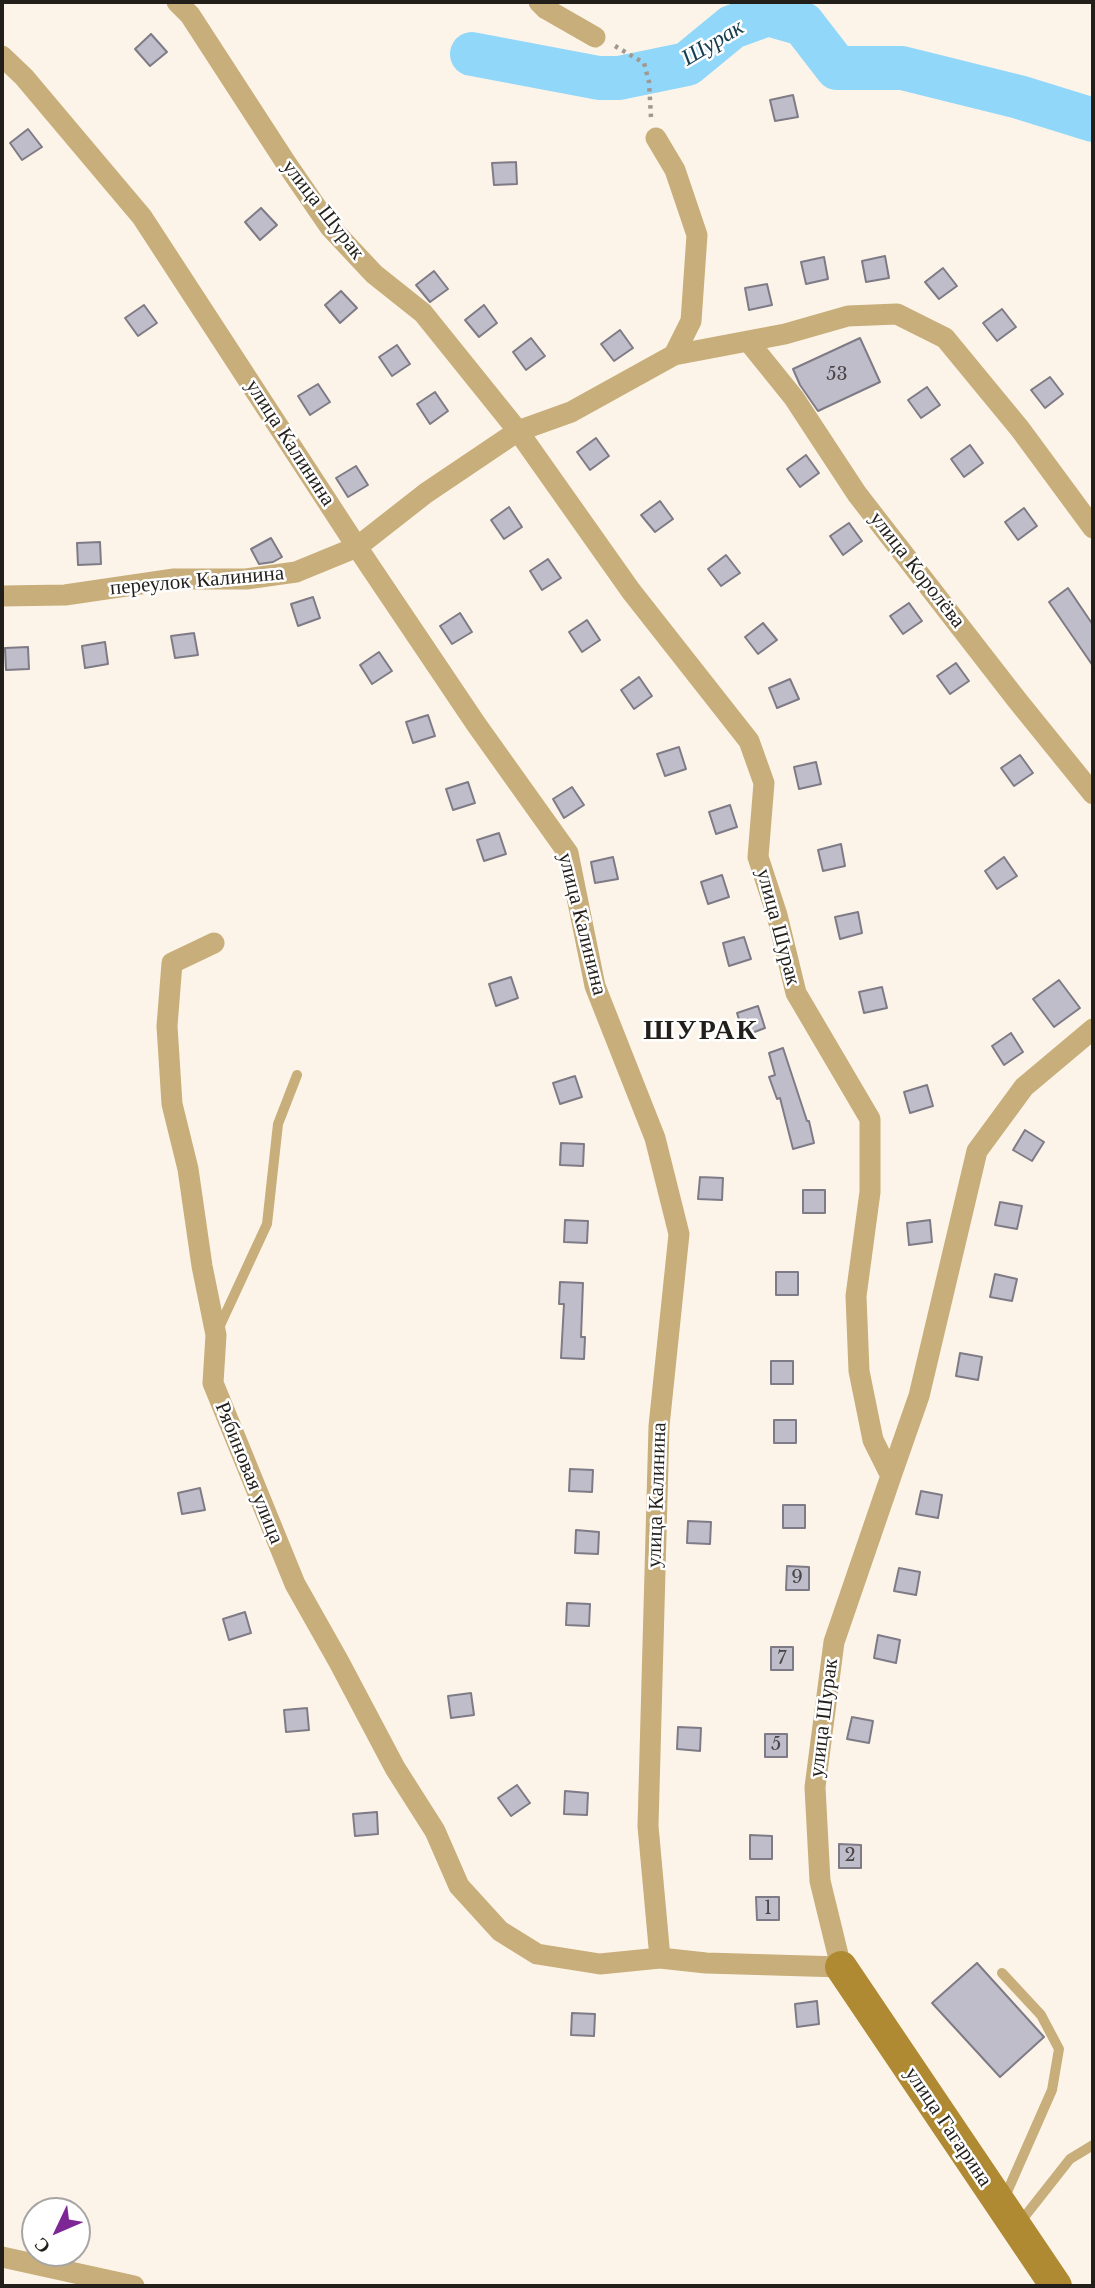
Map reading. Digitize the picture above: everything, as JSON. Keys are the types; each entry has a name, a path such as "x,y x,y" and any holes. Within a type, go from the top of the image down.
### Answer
{"street":[{"name":"улица Шурак","path":"177,2 190,15 330,227 374,274 423,313 518,431 631,592 749,741 764,783 758,858 796,993 870,1119 870,1192 856,1296 859,1371 873,1440 891,1476"},
{"path":"539,2 546,9 595,37"},
{"name":"улица Калинина","path":"2,56 24,77 142,217 357,547 476,724 568,853 595,986 655,1138 679,1234 659,1426 648,1826 660,1958"},
{"path":"656,138 675,170 697,235 691,321 674,355"},
{"path":"518,431 571,412 674,355 785,334 848,316 897,314 945,338 1020,429 1093,528"},
{"name":"улица Королёва","path":"748,341 794,398 857,494 1093,793"},
{"name":"переулок Калинина","path":"2,596 65,595 174,579 246,579 296,572 357,547 426,493 518,431"},
{"name":"Рябиновая улица","path":"214,943 172,962 167,1026 172,1104 188,1169 202,1266 216,1335 213,1383 295,1584 395,1768 435,1831 459,1886 500,1931 537,1954 600,1964 660,1958"},
{"name":"улица Шурак","path":"841,1967 820,1881 815,1787 834,1642 919,1396 977,1151 1024,1087 1093,1029"},
{"path":"660,1958 706,1963 841,1967"},
{"name":"улица Гагарина","path":"841,1967 1056,2286"},
{"path":"2,2257 134,2286"}],"lane":[{"path":"216,1335 267,1224 278,1124 297,1075"},
{"path":"1002,1973 1041,2015 1059,2049 1052,2090 1009,2216"},
{"path":"1009,2216 1070,2159 1093,2145"}],"path":[{"path":"595,37 621,48 644,63 649,82 649,110 656,138"}],"building":[{"path":"151,34 167,52 150,66 135,49"},
{"path":"793,95 798,117 775,121 770,100"},
{"path":"28,129 42,147 22,160 10,143"},
{"path":"516,162 517,184 494,185 492,163"},
{"path":"261,208 277,225 260,240 245,222"},
{"path":"885,256 889,278 866,282 862,261"},
{"path":"824,257 828,279 806,284 801,262"},
{"path":"943,268 957,286 939,299 925,282"},
{"path":"434,271 448,289 430,302 416,285"},
{"path":"767,284 772,305 749,310 745,288"},
{"path":"341,291 357,308 340,323 325,305"},
{"path":"144,305 157,323 138,336 125,318"},
{"path":"484,305 497,323 479,337 465,320"},
{"path":"1002,309 1016,327 997,341 983,323"},
{"path":"620,330 633,348 614,361 601,344"},
{"path":"531,338 545,356 526,370 513,352"},
{"path":"860,338 880,382 818,411 800,385 793,369"},
{"path":"397,345 410,364 392,376 379,357"},
{"path":"1050,377 1063,394 1045,408 1031,390"},
{"path":"318,384 330,402 310,415 298,396"},
{"path":"927,387 940,405 921,418 908,400"},
{"path":"435,392 448,411 430,424 417,404"},
{"path":"596,438 609,456 590,470 577,452"},
{"path":"970,445 983,463 964,477 951,459"},
{"path":"806,455 819,473 800,487 787,469"},
{"path":"356,466 368,485 348,497 336,478"},
{"path":"660,501 673,519 655,532 641,515"},
{"path":"509,507 522,527 504,539 491,520"},
{"path":"1024,508 1037,526 1018,540 1005,522"},
{"path":"849,523 862,541 843,555 830,536"},
{"path":"271,538 282,557 273,562 259,564 251,549"},
{"path":"100,542 101,564 78,565 77,543"},
{"path":"726,555 740,573 721,586 708,569"},
{"path":"548,559 561,578 542,590 530,571"},
{"path":"1068,588 1093,625 1093,666 1049,602"},
{"path":"313,597 320,618 298,626 291,604"},
{"path":"909,603 922,621 903,634 890,616"},
{"path":"460,613 472,632 452,644 440,626"},
{"path":"587,620 600,640 582,652 569,632"},
{"path":"763,623 777,640 758,654 745,637"},
{"path":"194,633 198,655 175,658 171,636"},
{"path":"105,642 108,664 85,668 82,646"},
{"path":"28,647 29,669 6,670 5,648"},
{"path":"379,652 392,671 372,684 360,665"},
{"path":"956,663 969,681 950,694 937,676"},
{"path":"639,677 652,696 634,709 621,690"},
{"path":"790,679 799,699 777,708 769,688"},
{"path":"428,715 435,736 413,743 406,722"},
{"path":"679,747 686,769 665,776 657,754"},
{"path":"1020,755 1033,773 1014,786 1001,768"},
{"path":"816,762 821,784 799,789 794,767"},
{"path":"468,782 475,803 453,810 446,789"},
{"path":"572,787 584,805 564,818 553,799"},
{"path":"730,805 737,827 716,834 709,812"},
{"path":"499,833 506,854 484,861 477,840"},
{"path":"841,844 845,866 823,871 818,850"},
{"path":"613,857 618,879 595,883 591,862"},
{"path":"1004,857 1017,876 997,889 985,871"},
{"path":"722,875 729,897 708,904 701,882"},
{"path":"858,912 862,933 840,939 835,917"},
{"path":"744,937 751,959 729,966 723,943"},
{"path":"511,977 518,998 496,1006 489,984"},
{"path":"1059,980 1080,1008 1054,1027 1033,999"},
{"path":"882,987 887,1008 864,1013 859,992"},
{"path":"758,1006 765,1028 744,1036 737,1013"},
{"path":"1011,1033 1023,1052 1004,1065 992,1046"},
{"path":"783,1048 814,1143 793,1149 780,1098 777,1099 769,1077 775,1075 769,1053"},
{"path":"575,1076 582,1097 560,1104 553,1083"},
{"path":"927,1085 933,1106 910,1113 904,1092"},
{"path":"1025,1130 1044,1142 1032,1161 1013,1150"},
{"path":"561,1143 584,1144 583,1166 560,1165"},
{"path":"700,1177 723,1178 722,1200 698,1199"},
{"path":"803,1190 825,1190 825,1213 803,1213"},
{"path":"1000,1202 1022,1206 1017,1229 995,1225"},
{"path":"565,1220 588,1221 587,1243 564,1242"},
{"path":"930,1220 932,1242 909,1245 907,1223"},
{"path":"776,1272 798,1272 798,1295 776,1295"},
{"path":"995,1274 1017,1279 1012,1301 990,1297"},
{"path":"560,1282 583,1283 581,1337 585,1337 584,1359 561,1358 564,1304 559,1304"},
{"path":"960,1353 982,1357 978,1380 956,1376"},
{"path":"771,1361 793,1361 793,1384 771,1384"},
{"path":"774,1420 796,1420 796,1443 774,1443"},
{"path":"570,1469 593,1470 592,1492 569,1491"},
{"path":"200,1488 205,1510 182,1514 178,1493"},
{"path":"921,1491 942,1495 938,1518 916,1514"},
{"path":"783,1505 805,1505 805,1528 783,1528"},
{"path":"688,1521 711,1522 710,1544 687,1543"},
{"path":"576,1530 599,1532 598,1554 575,1553"},
{"path":"787,1566 809,1567 809,1590 786,1590"},
{"path":"899,1568 920,1572 916,1595 894,1591"},
{"path":"567,1603 590,1604 589,1626 566,1625"},
{"path":"245,1612 251,1633 229,1640 223,1619"},
{"path":"878,1635 900,1640 896,1663 874,1658"},
{"path":"771,1647 793,1647 793,1670 771,1670"},
{"path":"471,1693 474,1715 451,1718 448,1696"},
{"path":"307,1708 309,1730 286,1732 284,1710"},
{"path":"852,1717 873,1721 869,1743 847,1739"},
{"path":"678,1727 701,1728 700,1751 677,1749"},
{"path":"765,1734 787,1734 787,1757 765,1757"},
{"path":"517,1785 530,1803 511,1816 498,1798"},
{"path":"565,1791 588,1793 587,1815 564,1814"},
{"path":"377,1812 378,1834 355,1836 353,1814"},
{"path":"750,1835 772,1836 772,1859 750,1859"},
{"path":"839,1844 861,1845 861,1868 839,1868"},
{"path":"756,1897 779,1897 779,1920 757,1920"},
{"path":"977,1963 1044,2037 1000,2077 932,2003"},
{"path":"817,2001 819,2024 797,2027 795,2004"},
{"path":"572,2013 595,2014 594,2036 571,2035"}],"waterway":[{"name":"Шурак","path":"472,54 599,78 619,78 687,64 732,27 768,14 803,24 837,68 902,68 1019,97 1093,120"}],"district":[{"name":"ШУРАК","path":"701,1031"}]}
